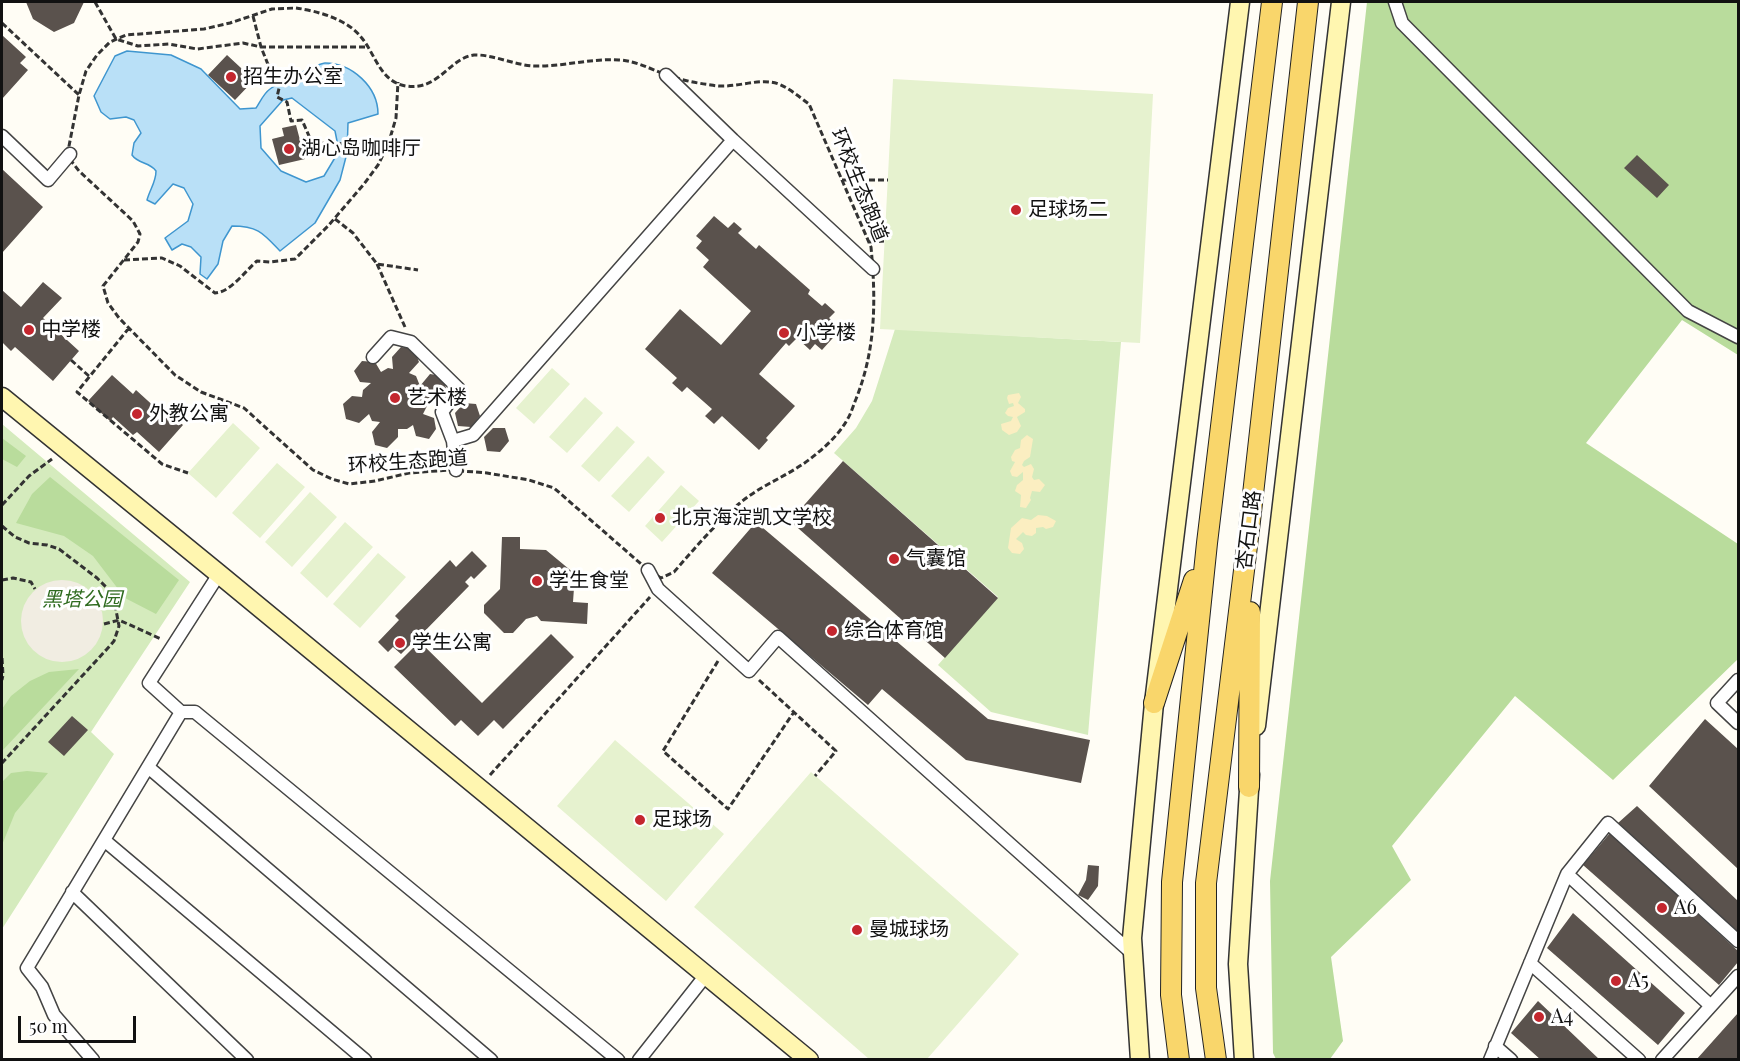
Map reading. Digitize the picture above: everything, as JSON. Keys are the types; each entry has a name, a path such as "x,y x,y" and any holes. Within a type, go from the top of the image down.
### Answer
{"main road":[{"name":"杏石口路","path":"1179,1059 1171,995 1172,882 1207,543 1272,2"},
{"name":"杏石口路","path":"1216,1059 1206,988 1206,883 1250,521 1308,2"},
{"path":"1249,787 1250,521"},
{"path":"1154,703 1207,543"}],"street":[{"path":"1140,1059 1132,938 1154,703 1240,2"},
{"path":"1244,1059 1238,964 1249,787 1341,2"},
{"path":"1395,2 1402,23 1688,311 1738,338"},
{"path":"666,75 873,269"},
{"path":"2,136 48,180 70,154"},
{"path":"453,441 472,435 733,140"},
{"path":"373,357 391,337 411,342 459,389 442,412 453,441 456,470"},
{"path":"2,397 809,1059"},
{"path":"648,570 658,589 749,671 778,637 1133,954"},
{"path":"219,574 148,683 181,712 195,712 618,1059"},
{"path":"1738,680 1717,703 1738,722"},
{"path":"93,1059 54,1016 42,987 27,968 181,712"},
{"path":"148,767 491,1059"},
{"path":"1490,1059 1567,874 1608,823 1738,941"},
{"path":"104,840 365,1059"},
{"path":"1567,874 1712,1006"},
{"path":"72,892 247,1059"},
{"path":"1530,963 1639,1059"},
{"path":"639,1059 706,975"},
{"path":"1662,1059 1738,976"},
{"path":"1496,1046 1511,1059"}],"path":[{"path":"95,2 117,39 138,46 169,44 197,49 243,44 261,47 367,47"},
{"path":"70,154 69,147 79,95 86,71 110,42 126,35 204,30 272,9 296,8 316,11 338,20 361,36 383,71 390,79 398,82 396,118 388,145 378,165 334,219 295,259 257,261 229,288 219,293 215,293 180,266 162,258 124,260"},
{"path":"253,16 269,67 270,78 280,84 277,97 287,102 291,121 302,120 312,143 388,145"},
{"path":"2,23 79,95"},
{"name":"环校生态跑道","path":"70,154 72,162 79,171 133,221 140,234 138,243 103,286 108,303 175,375 201,392 244,408 313,470 332,480 349,484 409,473 456,470 529,480 554,488 648,570 661,578 674,572 754,492 808,461 832,440 848,419 859,392 873,338 873,269 869,242 809,104 791,91 771,81 735,87 714,86 666,75 632,61 616,59 530,66 474,55 462,60 423,86 404,86 398,82"},
{"path":"842,180 888,180"},
{"path":"334,219 353,233 377,264 411,342"},
{"path":"869,242 884,241"},
{"path":"377,264 418,270"},
{"path":"129,328 77,392 162,464 188,473"},
{"path":"71,360 90,377"},
{"path":"2,505 29,476 65,449"},
{"path":"2,526 15,537 29,543 59,549 97,578 113,594 119,626 114,641 2,763"},
{"path":"2,580 31,582 35,589"},
{"path":"478,787 658,589"},
{"path":"104,624 118,620 174,644"},
{"path":"725,650 663,751 728,809 794,712"},
{"path":"2,658 2,680"},
{"path":"749,671 837,750 815,776"}],"green space":[{"path":"1367,2 1738,2 1738,355 1682,320 1586,443 1738,544 1738,659 1613,780 1515,696 1392,846 1411,880 1331,957 1343,1041 1330,1059 1276,1059 1273,1053 1270,881"},
{"name":"足球场二","path":"893,79 1153,94 1140,343 880,329"},
{"path":"895,329 1121,342 1088,735 991,712 938,665 998,597 834,453 856,428 872,401"},
{"path":"552,368 570,384 534,424 516,408"},
{"path":"585,397 603,413 567,453 549,437"},
{"path":"233,423 260,448 216,498 188,473"},
{"name":"黑塔公园","path":"2,424 190,582 91,732 114,754 2,929"},
{"path":"617,426 635,442 599,482 581,466"},
{"path":"2,438 26,456 17,467 2,459"},
{"path":"648,456 665,472 629,512 611,496"},
{"path":"277,463 305,487 260,538 232,513"},
{"path":"50,477 179,580 156,614 125,598 93,556 64,536 16,523 32,494"},
{"path":"681,485 699,501 662,542 645,526"},
{"path":"310,492 337,517 292,567 265,542"},
{"path":"345,522 373,547 327,598 300,573"},
{"path":"378,553 406,577 360,628 333,604"},
{"path":"79,669 2,751 2,709 11,696 30,681 49,672"},
{"name":"足球场","path":"615,740 724,834 666,901 557,806"},
{"path":"27,771 48,773 15,813 2,845 2,782 11,773"},
{"name":"曼城球场","path":"811,772 1019,954 927,1059 869,1059 694,907"}],"sand":[{"path":"1019,393 1021,397 1018,403 1025,409 1025,412 1017,417 1021,426 1017,432 1009,435 1002,430 1001,424 1011,421 1013,417 1005,413 1008,408 1014,406 1013,403 1009,404 1007,398 1008,395"},
{"path":"1027,435 1033,439 1030,457 1022,465 1024,467 1031,464 1034,469 1032,477 1034,480 1039,479 1045,485 1040,492 1032,491 1031,500 1026,508 1020,507 1021,495 1015,491 1017,485 1023,480 1023,472 1017,477 1012,476 1010,471 1015,462 1011,457 1015,450 1020,448 1021,440"},
{"path":"1038,515 1047,516 1056,521 1053,527 1036,528 1036,533 1032,536 1023,532 1016,539 1022,543 1024,549 1020,554 1012,553 1008,548 1011,528 1022,518 1031,520"}],"shaded area":[{"path":"62,580 78,583 91,592 100,605 103,621 100,637 91,650 78,659 62,662 46,659 33,650 24,637 21,621 24,605 33,592 46,583"}],"water":[{"path":"127,51 171,55 201,69 240,109 256,108 268,91 298,74 321,64 335,64 345,67 362,78 374,95 378,114 348,123 347,153 340,180 315,223 280,251 254,229 232,226 223,241 218,264 207,279 200,274 201,257 191,247 182,244 172,250 165,238 188,221 193,204 184,188 173,184 155,204 147,200 156,171 132,155 134,143 141,133 134,120 126,117 110,119 101,112 94,96 115,56","holes":["292,98 335,131 339,151 324,176 306,182 281,171 261,148 260,126 283,100"]}],"building":[{"path":"26,2 84,2 74,23 54,32 33,19"},
{"path":"2,35 26,57 20,63 28,70 2,99"},
{"name":"招生办公室","path":"227,55 254,80 235,100 208,75"},
{"name":"湖心岛咖啡厅","path":"296,125 305,159 279,165 272,139 284,136 282,128"},
{"path":"1637,155 1669,185 1657,198 1624,168"},
{"path":"2,169 43,207 2,253"},
{"name":"小学楼","path":"714,216 728,228 734,222 742,229 738,233 756,249 759,245 810,290 808,294 822,306 825,303 835,312 829,318 841,329 822,350 815,344 810,350 797,338 789,346 786,343 759,374 795,406 766,438 768,440 759,450 722,416 714,424 705,416 712,409 687,387 682,392 672,383 677,378 645,349 680,309 721,345 751,311 703,267 709,260 696,248 702,241 696,236"},
{"name":"中学楼","path":"43,282 62,298 43,318 79,351 53,381 15,347 11,351 2,342 2,290 21,307"},
{"name":"艺术楼","path":"401,347 414,349 419,362 409,373 416,376 420,386 430,374 442,376 447,391 437,400 426,398 427,406 423,414 434,418 436,429 429,439 416,436 413,425 407,429 398,429 398,437 387,448 375,445 372,432 380,422 372,421 369,414 359,423 346,419 343,404 352,396 362,397 363,390 371,383 360,382 354,371 362,361 375,362 381,372 388,368 393,369 392,357"},
{"name":"外教公寓","path":"112,375 133,394 136,390 158,410 162,406 183,425 159,452 137,432 133,435 113,417 110,421 88,401"},
{"path":"464,403 476,404 480,416 471,427 458,426 455,413"},
{"path":"493,428 505,428 509,441 500,452 487,451 484,437"},
{"name":"气囊馆","path":"843,461 998,598 945,658 790,521"},
{"name":"综合体育馆","path":"756,522 988,719 1090,740 1081,783 966,760 882,689 868,705 712,573"},
{"name":"学生食堂","path":"502,537 520,537 520,549 546,550 575,574 573,602 588,603 587,624 541,621 537,616 526,619 513,633 504,633 484,613 484,605 500,589"},
{"name":"学生公寓","path":"472,551 487,566 474,579 471,576 465,582 469,586 417,639 482,703 551,634 574,657 503,729 494,720 478,736 461,720 455,726 394,667 414,647 411,644 401,654 393,647 388,652 378,642 399,620 395,616 450,560 456,567"},
{"path":"72,716 88,730 64,756 48,742"},
{"path":"1705,719 1738,749 1738,869 1649,786"},
{"path":"1637,806 1738,901 1738,932 1618,823"},
{"name":"A6","path":"1610,833 1738,951 1738,962 1719,985 1583,865"},
{"path":"1088,865 1099,866 1098,886 1088,900 1078,895 1086,880"},
{"name":"A5","path":"1573,913 1685,1013 1658,1045 1547,948"},
{"name":"A4","path":"1538,1001 1600,1060 1541,1060 1511,1033"},
{"path":"1738,1013 1738,1060 1696,1060"}],"place":[{"name":"招生办公室","path":"231,77"},
{"name":"湖心岛咖啡厅","path":"289,149"},
{"name":"足球场二","path":"1016,210"},
{"name":"中学楼","path":"29,330"},
{"name":"小学楼","path":"784,333"},
{"name":"艺术楼","path":"395,398"},
{"name":"外教公寓","path":"137,414"},
{"name":"北京海淀凯文学校","path":"660,518"},
{"name":"气囊馆","path":"894,559"},
{"name":"学生食堂","path":"537,581"},
{"name":"综合体育馆","path":"832,631"},
{"name":"学生公寓","path":"400,643"},
{"name":"足球场","path":"640,820"},
{"name":"A6","path":"1662,908"},
{"name":"曼城球场","path":"857,930"},
{"name":"A5","path":"1616,981"},
{"name":"A4","path":"1539,1017"}]}
